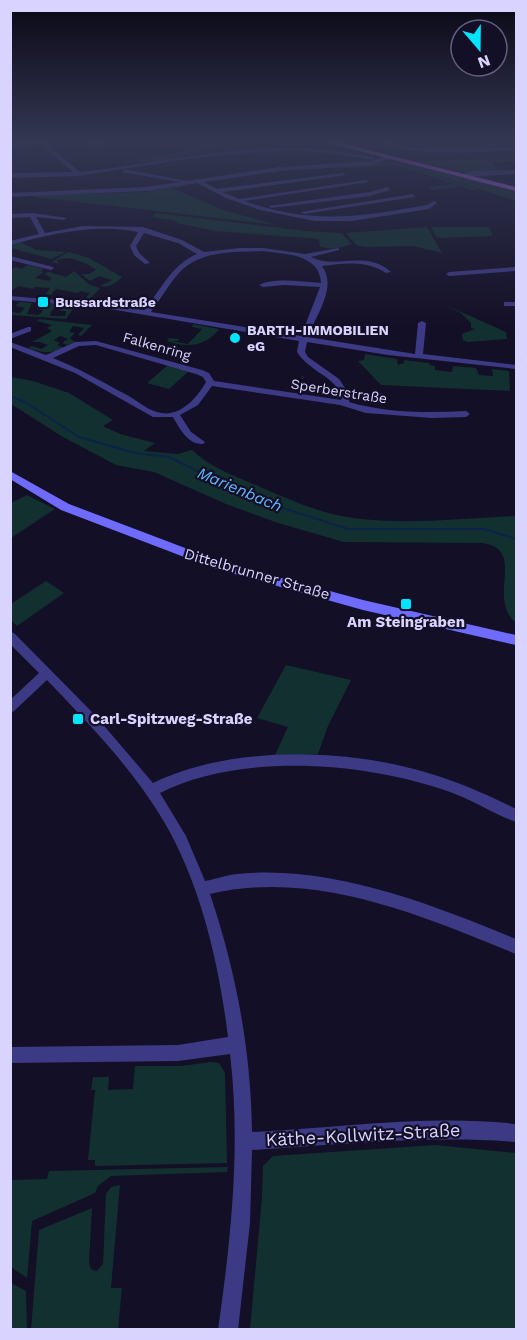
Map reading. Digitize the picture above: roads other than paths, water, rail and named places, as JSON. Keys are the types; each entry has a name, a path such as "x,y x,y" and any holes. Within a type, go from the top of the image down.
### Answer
{"street":[{"path":"242,202 321,219 339,219 417,209 429,207 434,203 429,202"},
{"path":"262,207 307,202"},
{"path":"292,214 375,202"},
{"path":"32,215 43,235"},
{"path":"10,216 32,215 64,218"},
{"path":"10,243 43,235 101,228 143,229 176,238 202,254"},
{"path":"143,229 134,243 134,249 147,263"},
{"path":"147,312 182,266 202,254 223,251 272,251 306,256 337,249"},
{"path":"306,256 319,264 324,274 301,349 302,355 338,380 346,395 344,404"},
{"path":"10,258 48,266"},
{"path":"319,264 362,263 381,267 388,272"},
{"path":"449,274 516,269"},
{"path":"262,285 284,283 322,285"},
{"path":"10,298 73,302 147,312 419,357 516,367"},
{"path":"507,304 516,304"},
{"path":"419,357 422,323"},
{"path":"10,337 28,329"},
{"name":"Falkenring","path":"48,358 78,344 96,343 199,372 208,377 210,383"},
{"path":"10,344 48,358 104,384 151,414 176,415 191,407 210,383"},
{"name":"Sperberstraße","path":"210,383 344,404 352,408 442,415 466,414"},
{"path":"176,415 186,432 200,442"},
{"name":"Dittelbrunner Straße","path":"10,474 64,507 218,565 363,605 516,640"},
{"path":"10,636 119,751 151,791 181,842 201,889 225,969 238,1044 245,1141 240,1235 228,1329"},
{"path":"10,708 46,674"},
{"path":"151,791 192,773 243,764 336,761 417,774 455,787 516,816"},
{"path":"201,889 232,880 313,883 350,889 474,928 516,946"},
{"path":"10,1055 178,1053 238,1044"},
{"name":"Käthe-Kollwitz-Straße","path":"245,1141 419,1129 484,1129 516,1133"}],"waterway":[{"name":"Marienbach","path":"10,396 25,402 79,437 135,453 169,457 255,499 348,529 484,529 516,539"}],"place":[{"name":"Bussardstraße","path":"43,302"},
{"name":"BARTH-IMMOBILIEN eG","path":"235,338"},
{"name":"Am Steingraben","path":"406,604"},
{"name":"Carl-Spitzweg-Straße","path":"78,719"}]}
